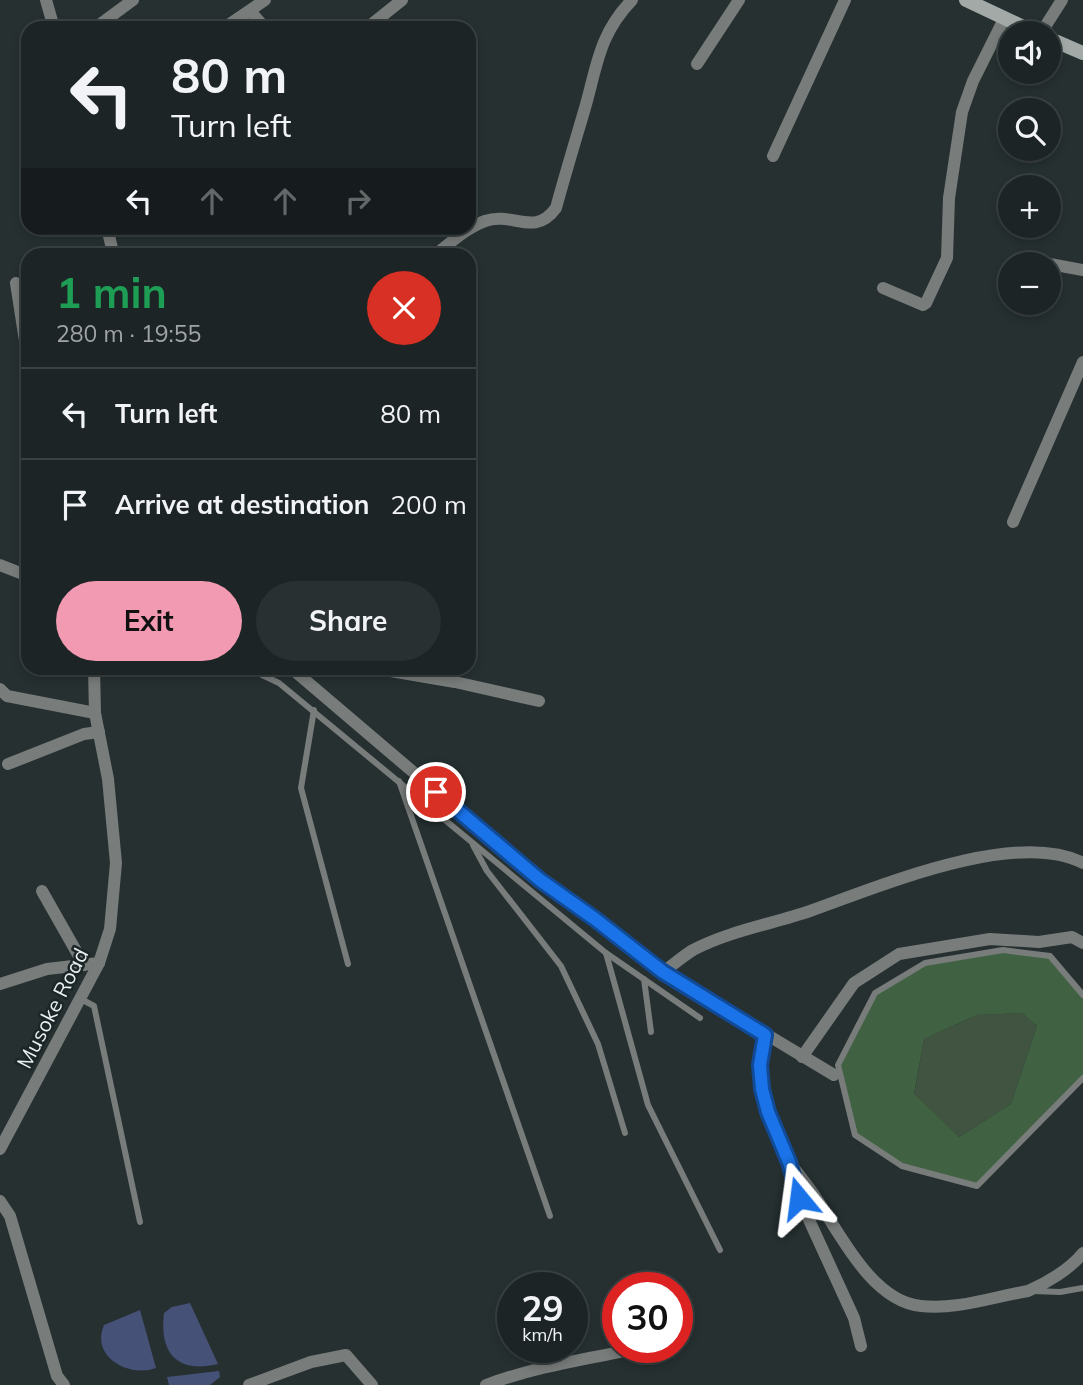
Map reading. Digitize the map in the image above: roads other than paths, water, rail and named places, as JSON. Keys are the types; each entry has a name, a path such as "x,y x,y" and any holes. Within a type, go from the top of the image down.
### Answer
{"main road":[{"path":"966,0 1009,21"},
{"path":"1061,44 1083,53"}],"street":[{"path":"46,0 52,21"},
{"path":"105,21 134,0"},
{"path":"235,21 265,0"},
{"path":"376,21 402,0"},
{"path":"476,225 498,218 535,224 549,218 556,208 597,56 617,15 632,0"},
{"path":"697,64 739,0"},
{"path":"773,156 845,0"},
{"path":"1047,21 1062,0"},
{"path":"250,11 259,21"},
{"path":"883,288 918,303 926,303 947,258 949,198 962,112 973,81 1004,19"},
{"path":"444,248 462,235"},
{"path":"1061,266 1083,270"},
{"path":"16,283 21,315"},
{"path":"1013,522 1083,362"},
{"path":"0,565 21,573"},
{"name":"Musoke Road","path":"0,1149 99,963 110,929 116,863 108,779 95,713 94,675"},
{"path":"299,675 540,880 663,972 834,1075"},
{"path":"414,675 539,701"},
{"path":"0,689 8,696 95,713"},
{"path":"8,764 84,734 99,732"},
{"path":"663,972 692,951 724,938 969,860 1049,852 1083,863"},
{"path":"42,891 84,965"},
{"path":"802,1057 854,984 899,954 990,939 1039,942 1072,937 1083,943"},
{"path":"0,984 47,969 99,963"},
{"path":"765,1035 760,1065 768,1112 789,1162 799,1198 854,1318 861,1346"},
{"path":"789,1162 813,1193 837,1234 866,1270 893,1297 919,1306 944,1307 1028,1291 1039,1286 1083,1253"},
{"path":"0,1201 10,1216 57,1376 64,1385"},
{"path":"249,1385 311,1362 346,1355 372,1385"},
{"path":"493,1384 552,1365 602,1355"}],"lane":[{"path":"262,675 279,682 314,710 606,953 700,1018"},
{"path":"314,710 301,788 348,964"},
{"path":"398,780 550,1216"},
{"path":"471,840 487,871 561,966 598,1044 625,1133"},
{"path":"1083,995 1050,956 1003,950 925,963 875,993 838,1065 855,1135 902,1166 977,1186 1083,1078"},
{"path":"606,953 648,1105 720,1250"},
{"path":"644,979 651,1032"},
{"path":"81,999 94,1006 140,1222"},
{"path":"1028,1291 1060,1292 1083,1288"}],"water":[{"path":"190,1303 218,1364 192,1366 182,1363 168,1349 163,1327 164,1313 172,1307"},
{"path":"140,1310 156,1368 135,1370 124,1367 107,1355 102,1347 101,1336 104,1325"},
{"path":"219,1371 220,1377 210,1385 169,1385 167,1377"}]}
